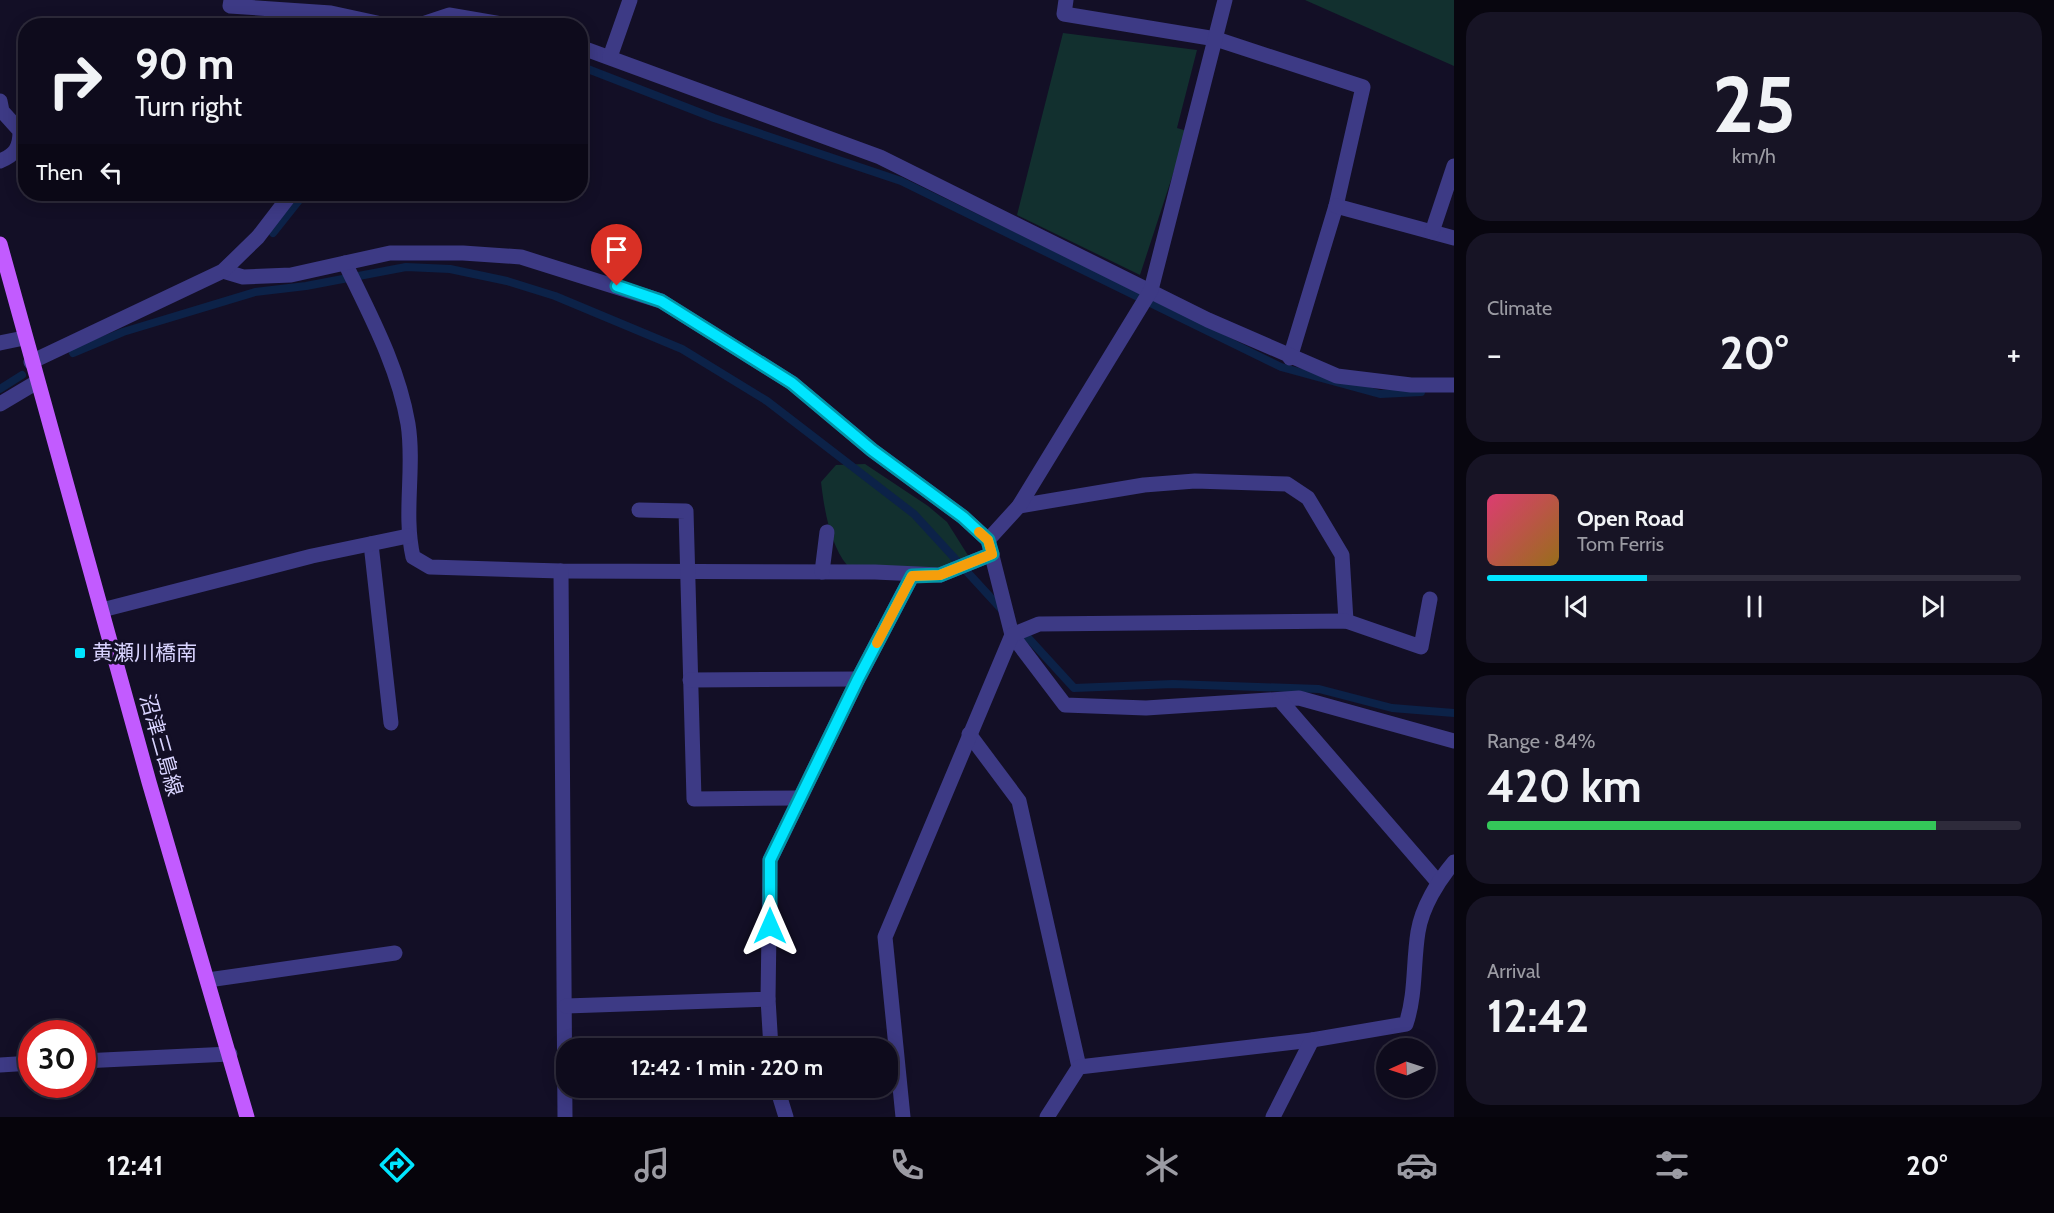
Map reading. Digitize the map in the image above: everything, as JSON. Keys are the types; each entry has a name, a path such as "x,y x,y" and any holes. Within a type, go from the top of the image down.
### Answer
{"main road":[{"name":"沼津三島線","path":"0,244 24,338 149,782 247,1117"}],"street":[{"path":"231,0 231,6 331,13 354,18"},
{"path":"610,57 630,0"},
{"path":"1066,0 1064,14 1216,39 1363,87 1336,206 1290,358"},
{"path":"345,263 393,362 408,426 408,536 413,557 430,567 561,571 940,575 990,547 1020,506 1151,290 1225,0"},
{"path":"440,18 449,15 467,18"},
{"path":"588,50 880,157 1290,358 1337,376 1411,384 1454,385"},
{"path":"0,101 2,111 18,129"},
{"path":"0,160 12,156 18,147"},
{"path":"1431,232 1454,166"},
{"path":"31,362 223,271 258,237 286,201"},
{"path":"1336,206 1454,238"},
{"path":"223,271 243,276 291,275 390,253 463,253 521,257 661,301 792,383 872,450 963,517 990,547 1012,635 1065,705 1146,708 1299,698 1454,741"},
{"path":"0,343 24,338"},
{"path":"0,404 37,382"},
{"path":"1020,506 1144,485 1195,481 1287,484 1308,498 1342,555 1346,621"},
{"path":"639,510 686,511 694,799 799,798"},
{"path":"822,572 827,532"},
{"path":"102,610 312,556 408,536"},
{"path":"371,544 391,723"},
{"path":"561,571 566,1006 565,1117"},
{"path":"770,1038 768,999 770,860 858,679 912,576"},
{"path":"903,1117 885,937 1012,635 1039,624 1346,621 1421,647 1430,599"},
{"path":"690,680 858,679"},
{"path":"1280,700 1437,882"},
{"path":"969,734 1019,801 1079,1067 1047,1117"},
{"path":"1079,1067 1312,1040 1406,1024 1413,1005 1419,930 1437,882 1454,862"},
{"path":"208,980 395,952"},
{"path":"566,1006 768,999"},
{"path":"1273,1117 1312,1040"},
{"path":"96,1060 230,1054"},
{"path":"0,1065 18,1064"},
{"path":"780,1098 786,1117"}],"green space":[{"path":"1305,0 1454,0 1454,66"},
{"path":"1063,33 1197,50 1177,128 1187,131 1140,275 1017,215"},
{"path":"865,464 928,506 947,522 969,557 935,575 847,565 832,537 821,482 836,465"}],"waterway":[{"path":"588,69 714,118 901,181 1281,367 1380,394 1421,392"},
{"path":"273,233 298,201"},
{"path":"73,353 123,332 255,292 306,286 406,267 450,269 507,281 555,296 682,349 767,401 914,514 1004,612"},
{"path":"0,389 22,375"},
{"path":"1021,630 1074,688 1173,684 1319,689 1392,708 1454,713"}],"slow traffic":[{"path":"877,643 912,576 940,575 992,554 988,540 979,532"}],"place":[{"name":"黄瀬川橋南","path":"80,653"}],"route":[{"path":"617,286 661,301 792,383 872,450 963,517 988,540 992,554 940,575 912,576 858,679 770,860 770,926"}]}
